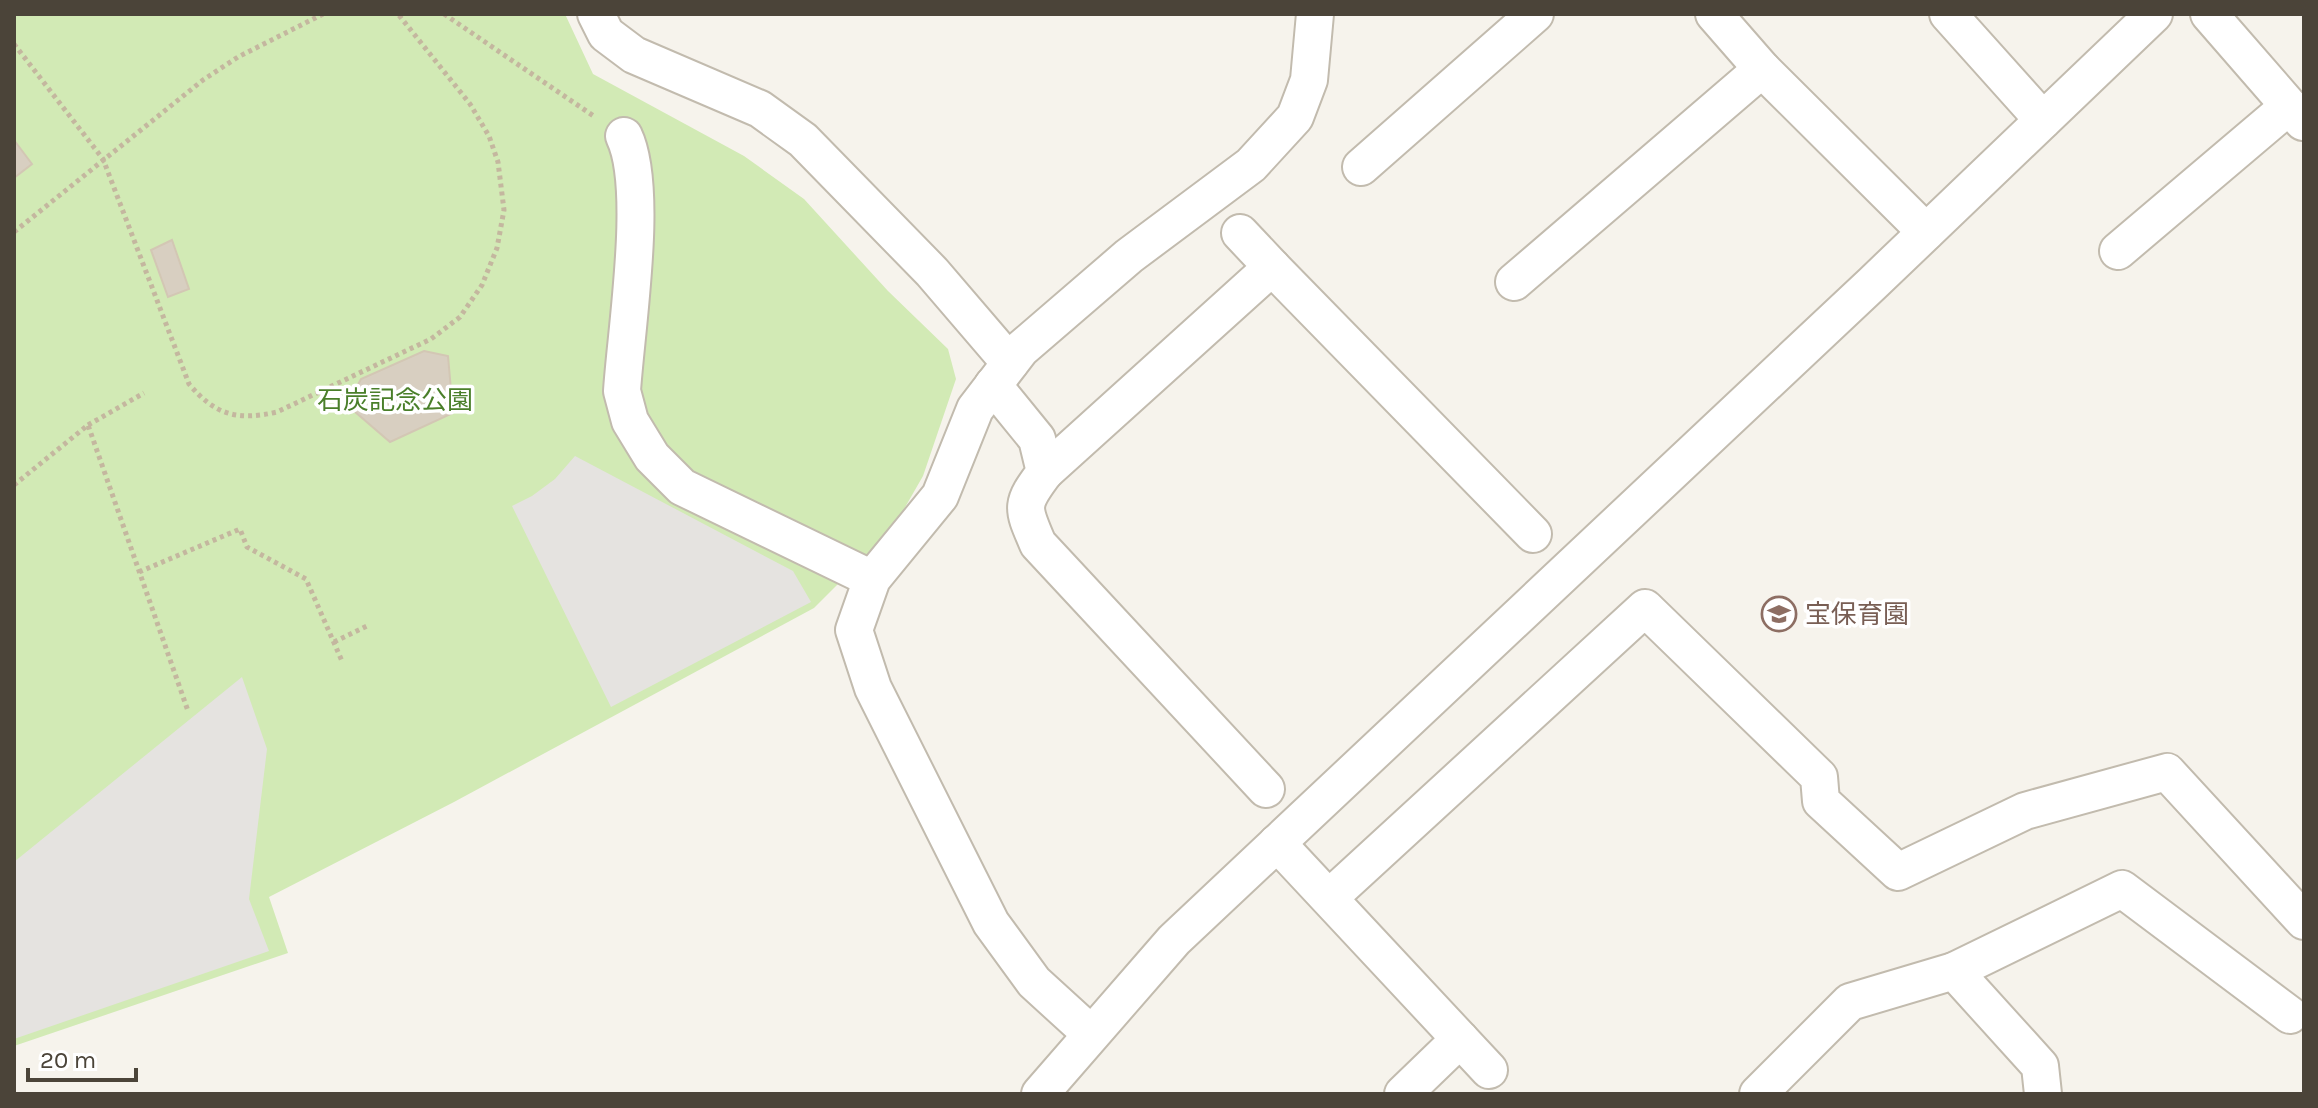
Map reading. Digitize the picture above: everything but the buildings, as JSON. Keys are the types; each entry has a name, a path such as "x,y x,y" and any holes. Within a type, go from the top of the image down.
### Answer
{"street":[{"path":"596,14 606,34 634,55 760,109 803,140 932,272 1002,374 1037,439 1045,472"},
{"path":"1091,1034 1034,982 991,923 873,688 854,630 872,579 940,496 975,409 1021,349 1129,256 1251,165 1295,117 1309,80 1315,14"},
{"path":"1361,167 1535,14"},
{"path":"1714,14 1762,69 1926,232"},
{"path":"1948,14 2043,120"},
{"path":"1040,1094 1174,940 2154,14"},
{"path":"2118,251 2296,115 2209,14"},
{"path":"1514,282 1762,69"},
{"path":"624,136 629,148 635,197 622,391 630,421 652,457 682,487 872,579"},
{"path":"1240,233 1533,534"},
{"path":"1266,789 1038,544 1026,516 1026,498 1045,472 1272,267"},
{"path":"1329,898 1645,608 1819,777 1821,801 1898,872 2025,811 2167,772 2304,921"},
{"path":"1277,843 1489,1070"},
{"path":"1758,1094 1850,1002 1954,971 2122,889 2290,1015"},
{"path":"1954,971 2040,1066 2043,1094"},
{"path":"1403,1094 1460,1039"}],"path":[{"path":"14,232 203,80 238,57 323,14"},
{"path":"14,44 103,159 189,384 214,409 239,416 259,416 277,412 431,339 460,317 482,285 497,248 504,210 498,162 489,136 470,104 398,14"},
{"path":"444,14 624,136"},
{"path":"14,485 88,425 144,393"},
{"path":"88,425 188,711"},
{"path":"139,572 240,529 247,547 306,579 342,661"},
{"path":"334,642 367,626"}],"green space":[{"name":"石炭記念公園","path":"14,14 565,14 593,74 744,156 804,199 888,291 948,349 956,379 923,476 892,530 814,608 454,802 269,897 288,953 14,1046"}],"shaded area":[{"path":"575,456 793,571 811,602 611,707 512,506 555,479"},
{"path":"242,677 267,749 249,899 269,951 14,1039 14,862"}],"place":[{"name":"宝保育園","path":"1779,614"}]}
